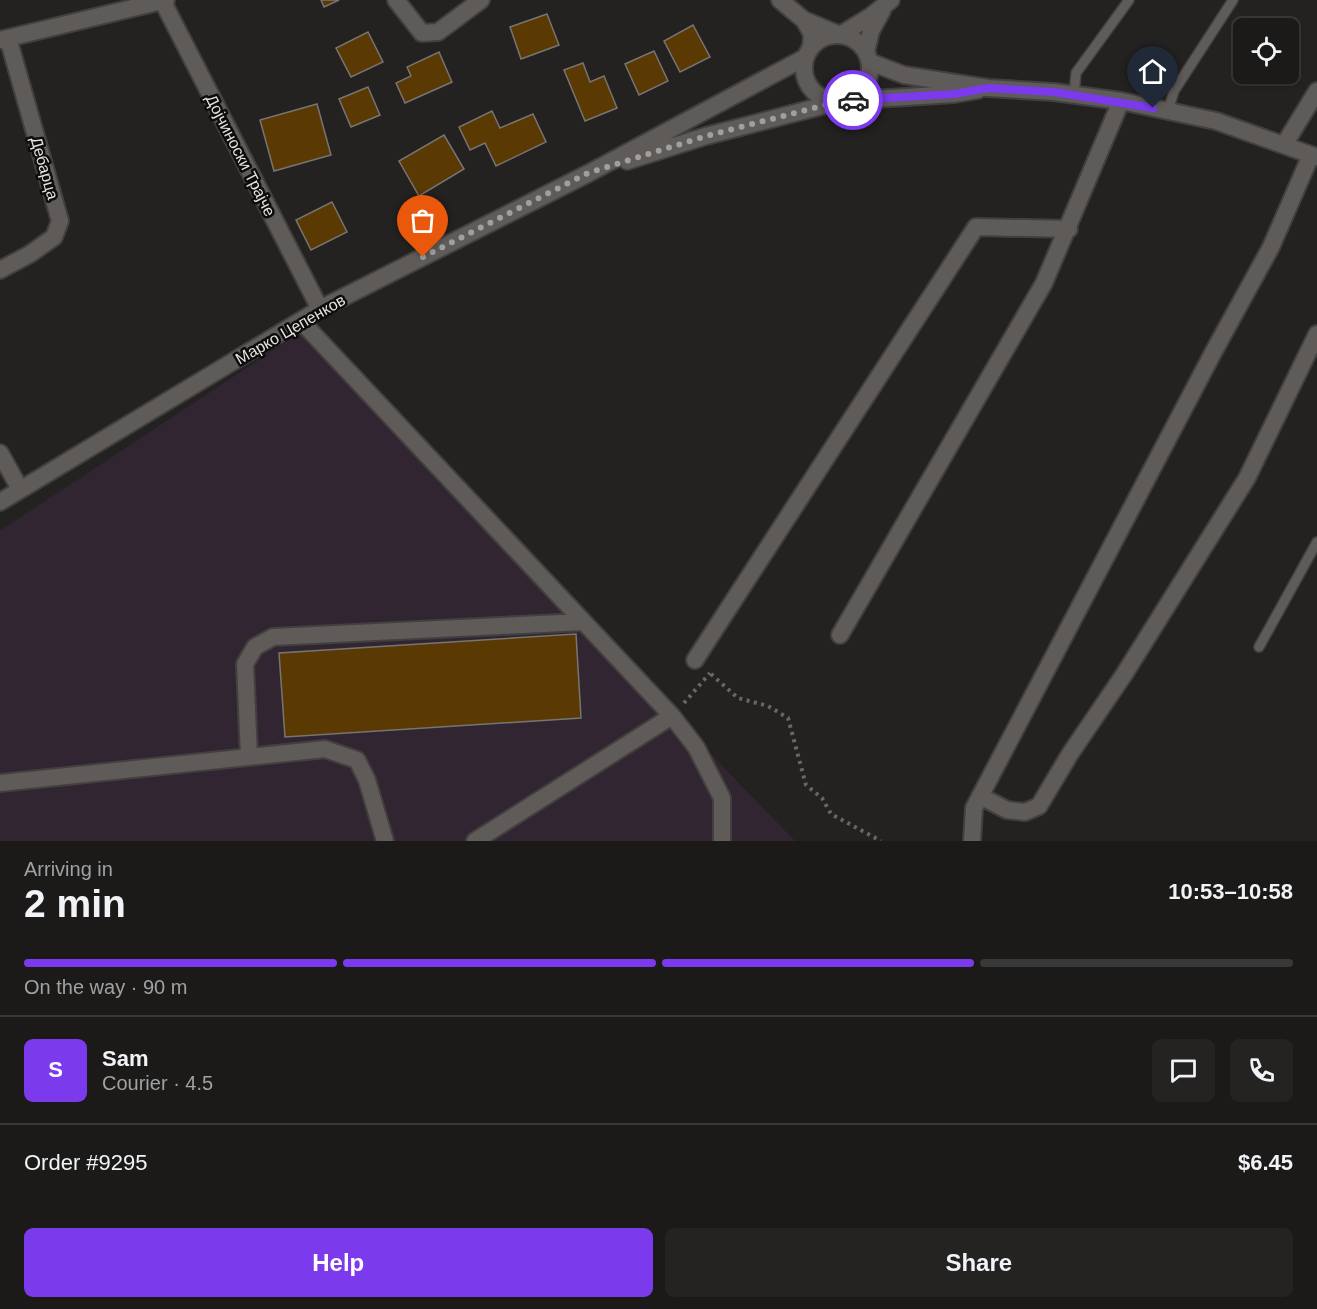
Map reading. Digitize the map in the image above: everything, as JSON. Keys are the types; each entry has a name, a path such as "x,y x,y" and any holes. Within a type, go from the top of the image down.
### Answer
{"street":[{"path":"396,0 422,33 438,32 481,0"},
{"path":"780,0 804,20 850,38 859,44 868,57 904,75 988,88 1074,95 1168,111 1216,121 1314,156 1271,247 974,808 972,841"},
{"path":"4,39 164,1"},
{"name":"Дојчиноски Трајче","path":"164,1 320,309"},
{"path":"588,173 808,52 819,40 840,35 887,4"},
{"path":"588,173 706,136 852,98 867,83 870,73 868,57 871,31 887,4"},
{"path":"804,20 812,34 804,68 806,79 811,89 819,96 841,101 954,94 988,88"},
{"name":"Дебарца","path":"0,270 30,254 54,237 60,221 4,39"},
{"path":"1284,145 1288,135 1317,91"},
{"path":"840,634 1044,283 1069,229 1121,102"},
{"name":"Марко Цепенков","path":"0,502 320,309 588,173"},
{"path":"695,660 975,227 1069,229"},
{"path":"301,321 672,716 696,747 722,798 722,841"},
{"path":"980,796 1007,810 1025,812 1039,806 1070,754 1125,674 1247,478 1317,334"},
{"path":"0,453 20,489"},
{"path":"249,756 245,664 255,646 273,637 583,622"},
{"path":"475,841 672,716"},
{"path":"0,783 326,748 357,760 367,780 385,841"}],"lane":[{"path":"1074,95 1076,73 1129,0"},
{"path":"1168,111 1174,91 1233,0"},
{"path":"1259,647 1317,542"}],"path":[{"path":"695,660 738,698 768,706 788,718 806,785 822,798 831,814 873,839 881,841"},
{"path":"672,716 711,674"}],"shaded area":[{"path":"304,330 795,841 0,841 0,531"}],"building":[{"path":"321,0 339,0 324,7"},
{"path":"547,14 559,45 521,59 510,27"},
{"path":"693,25 710,57 680,72 664,41"},
{"path":"368,32 383,62 351,77 336,48"},
{"path":"654,51 668,81 639,95 625,64"},
{"path":"439,52 452,82 405,103 396,83 411,76 407,67"},
{"path":"583,63 590,82 604,76 617,108 585,121 564,70"},
{"path":"368,87 380,115 351,127 339,99"},
{"path":"317,104 331,155 274,171 260,120"},
{"path":"492,111 500,128 533,114 546,142 496,166 485,143 470,150 459,127"},
{"path":"444,135 464,169 419,196 399,161"},
{"path":"332,202 347,232 311,250 296,220"},
{"path":"576,634 581,718 285,737 279,653"}],"way so far":[{"path":"423,257 588,173 706,136 841,101 853,100"}],"route":[{"path":"853,100 954,94 988,88 1054,92 1153,108"}]}
